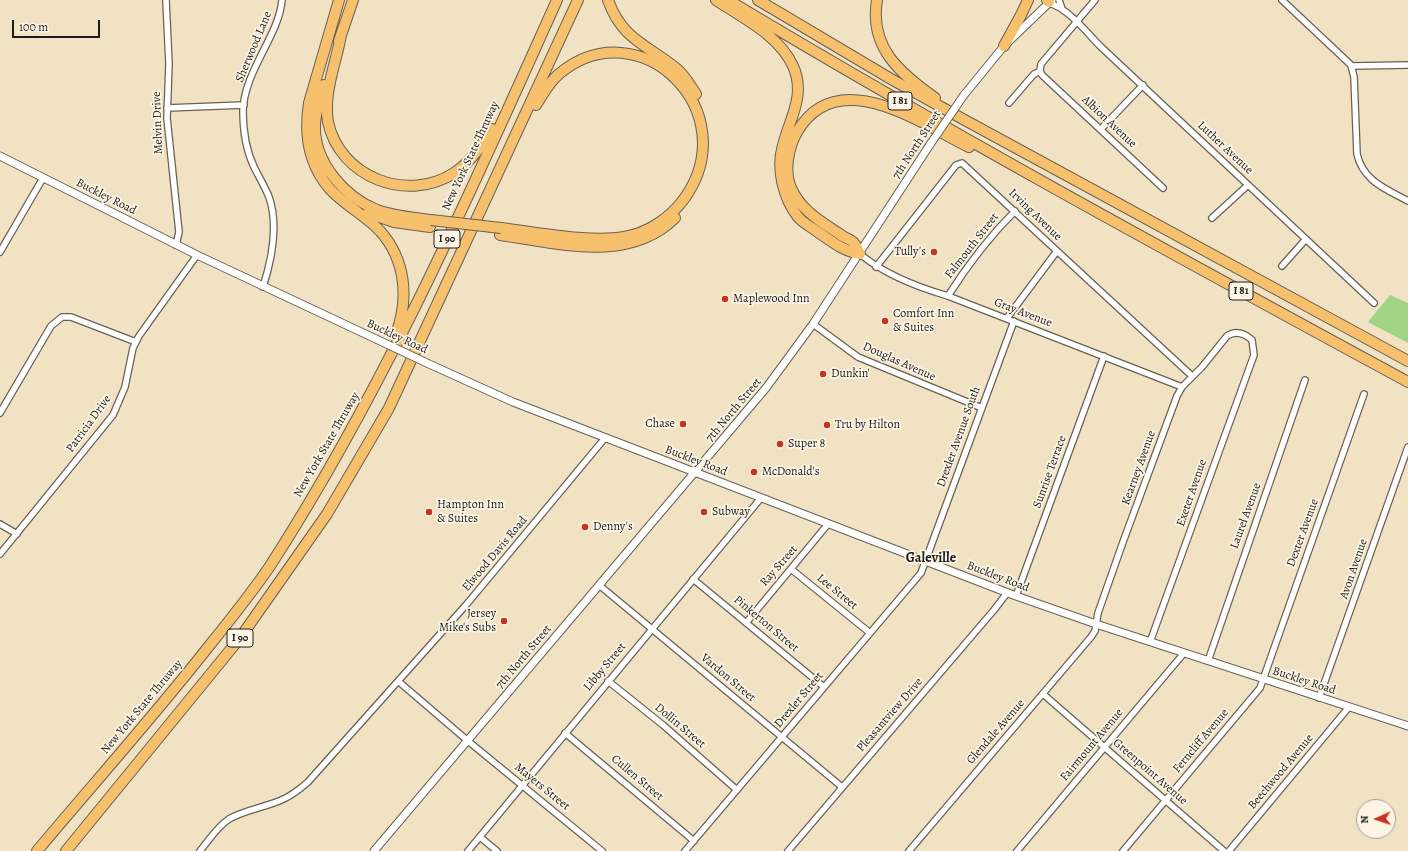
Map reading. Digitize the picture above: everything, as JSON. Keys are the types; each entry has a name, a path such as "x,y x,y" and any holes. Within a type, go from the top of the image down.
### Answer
{"highway":[{"path":"339,0 309,103 306,134 313,163 330,189 380,231 391,246 398,261 403,278 404,300 400,324 376,384"},
{"path":"354,0 316,113 316,140 321,157 330,173 340,184 363,203 390,214 431,224"},
{"name":"New York State Thruway","path":"38,851 187,675 240,608 268,568 329,471 407,324 556,0"},
{"name":"I 90","path":"66,851 240,638 327,514 389,408 578,0"},
{"path":"340,198 382,219 500,232 587,246 626,244 651,235 669,224 690,200 704,175 710,143 708,124 697,94 677,70 639,44 629,34 618,21 608,0"},
{"path":"716,0 774,40 787,54 794,68 798,82 798,101 783,145 780,168 786,196 791,207 798,218 833,243 847,252 860,254"},
{"name":"I 81","path":"728,0 852,75 1074,199 1408,382"},
{"name":"I 81","path":"758,0 891,80 1408,361"},
{"path":"877,0 875,20 878,35 891,60 902,73 976,127"},
{"path":"1004,46 1028,0"},
{"path":"341,35 327,96 329,124 336,142 344,155 353,164 377,180 394,185 412,187 428,184 455,173 465,165 481,146 515,92"},
{"path":"500,232 612,239 638,234 665,218 677,208 686,195 698,171 703,143 702,127 697,111 690,96 681,84 668,71 654,63 640,56 624,54 596,55 581,60 558,74 546,87 514,138"},
{"path":"860,254 854,242 813,216 803,206 790,186 788,156 793,139 799,128 813,113 839,101 860,99 886,106 1074,199"}],"street":[{"name":"Melvin Drive","path":"166,0 169,64 167,108 170,152 179,232 176,244"},
{"name":"Sherwood Lane","path":"263,287 272,251 273,227 269,198 248,152 244,130 244,105 255,67 281,10 282,0"},
{"name":"7th North Street","path":"374,851 766,388 813,324 964,95 1004,46 1052,0"},
{"name":"Luther Avenue","path":"1052,0 1055,7 1062,9"},
{"name":"Luther Avenue","path":"1052,0 1374,303"},
{"path":"1009,103 1034,74 1040,71 1041,64 1095,0"},
{"path":"1282,0 1351,66 1354,77 1357,154 1359,164 1366,176 1380,186 1408,201"},
{"path":"1351,66 1408,65"},
{"name":"Albion Avenue","path":"1040,71 1163,188"},
{"path":"1101,129 1143,85"},
{"path":"167,108 244,105"},
{"name":"Buckley Road","path":"0,156 263,287 513,402 1007,593 1263,680 1408,726"},
{"name":"Irving Avenue","path":"876,267 958,163 966,164 1192,376"},
{"path":"0,252 43,178"},
{"path":"1212,218 1248,185"},
{"name":"Falmouth Street","path":"948,296 999,228 1015,211"},
{"path":"1282,266 1306,239"},
{"path":"1007,318 1057,251"},
{"name":"Gray Avenue","path":"860,254 876,267 931,291 1007,318 1182,387"},
{"name":"Patricia Drive","path":"0,554 113,415 125,387 136,342 197,255"},
{"path":"0,413 51,326 62,317 71,317 136,342"},
{"name":"Drexler Avenue South","path":"926,561 1014,321"},
{"name":"Douglas Avenue","path":"813,324 863,360 982,408"},
{"name":"Exeter Avenue","path":"1150,642 1254,351 1252,340 1246,334 1240,332 1228,335"},
{"name":"Kearney Avenue","path":"1096,624 1098,613 1182,387 1202,367 1228,335"},
{"name":"Sunrise Terrace","path":"1016,596 1104,356"},
{"name":"Laurel Avenue","path":"1208,661 1305,380"},
{"name":"Dexter Avenue","path":"1263,680 1364,394"},
{"name":"Elwood Davis Road","path":"200,851 220,826 229,820 245,811 280,801 295,793 308,782 478,592 605,438"},
{"name":"Avon Avenue","path":"1319,698 1408,447"},
{"name":"Libby Street","path":"468,851 761,498"},
{"path":"0,524 17,534"},
{"name":"Ray Street","path":"746,623 828,524"},
{"name":"Drexler Street","path":"685,851 921,573 926,561"},
{"name":"Lee Street","path":"791,569 870,633"},
{"name":"Pinkerton Street","path":"693,579 824,687"},
{"name":"Vardon Street","path":"599,585 842,787"},
{"name":"Pleasantview Drive","path":"788,851 1007,593"},
{"name":"Glendale Avenue","path":"909,851 1091,638 1096,624"},
{"name":"Fairmount Avenue","path":"1017,851 1184,653"},
{"name":"Ferncliff Avenue","path":"1122,851 1260,688 1263,680"},
{"path":"398,681 468,741"},
{"name":"Dollin Street","path":"608,682 663,725 737,790"},
{"name":"Greenpoint Avenue","path":"1043,694 1224,851"},
{"name":"Beechwood Avenue","path":"1229,851 1349,707"},
{"name":"Cullen Street","path":"565,733 694,841"},
{"name":"Mayers Street","path":"468,741 602,851"},
{"path":"480,837 497,851"}],"green space":[{"path":"1390,295 1408,303 1408,343 1368,322"}],"place":[{"name":"Tully's","path":"934,252"},
{"name":"Maplewood Inn","path":"725,299"},
{"name":"Comfort Inn & Suites","path":"885,321"},
{"name":"Dunkin'","path":"823,374"},
{"name":"Chase","path":"683,424"},
{"name":"Tru by Hilton","path":"827,425"},
{"name":"Super 8","path":"780,444"},
{"name":"McDonald's","path":"754,472"},
{"name":"Hampton Inn & Suites","path":"429,512"},
{"name":"Subway","path":"704,512"},
{"name":"Denny's","path":"585,527"},
{"name":"Jersey Mike's Subs","path":"504,621"}],"district":[{"name":"Galeville","path":"931,559"}]}
